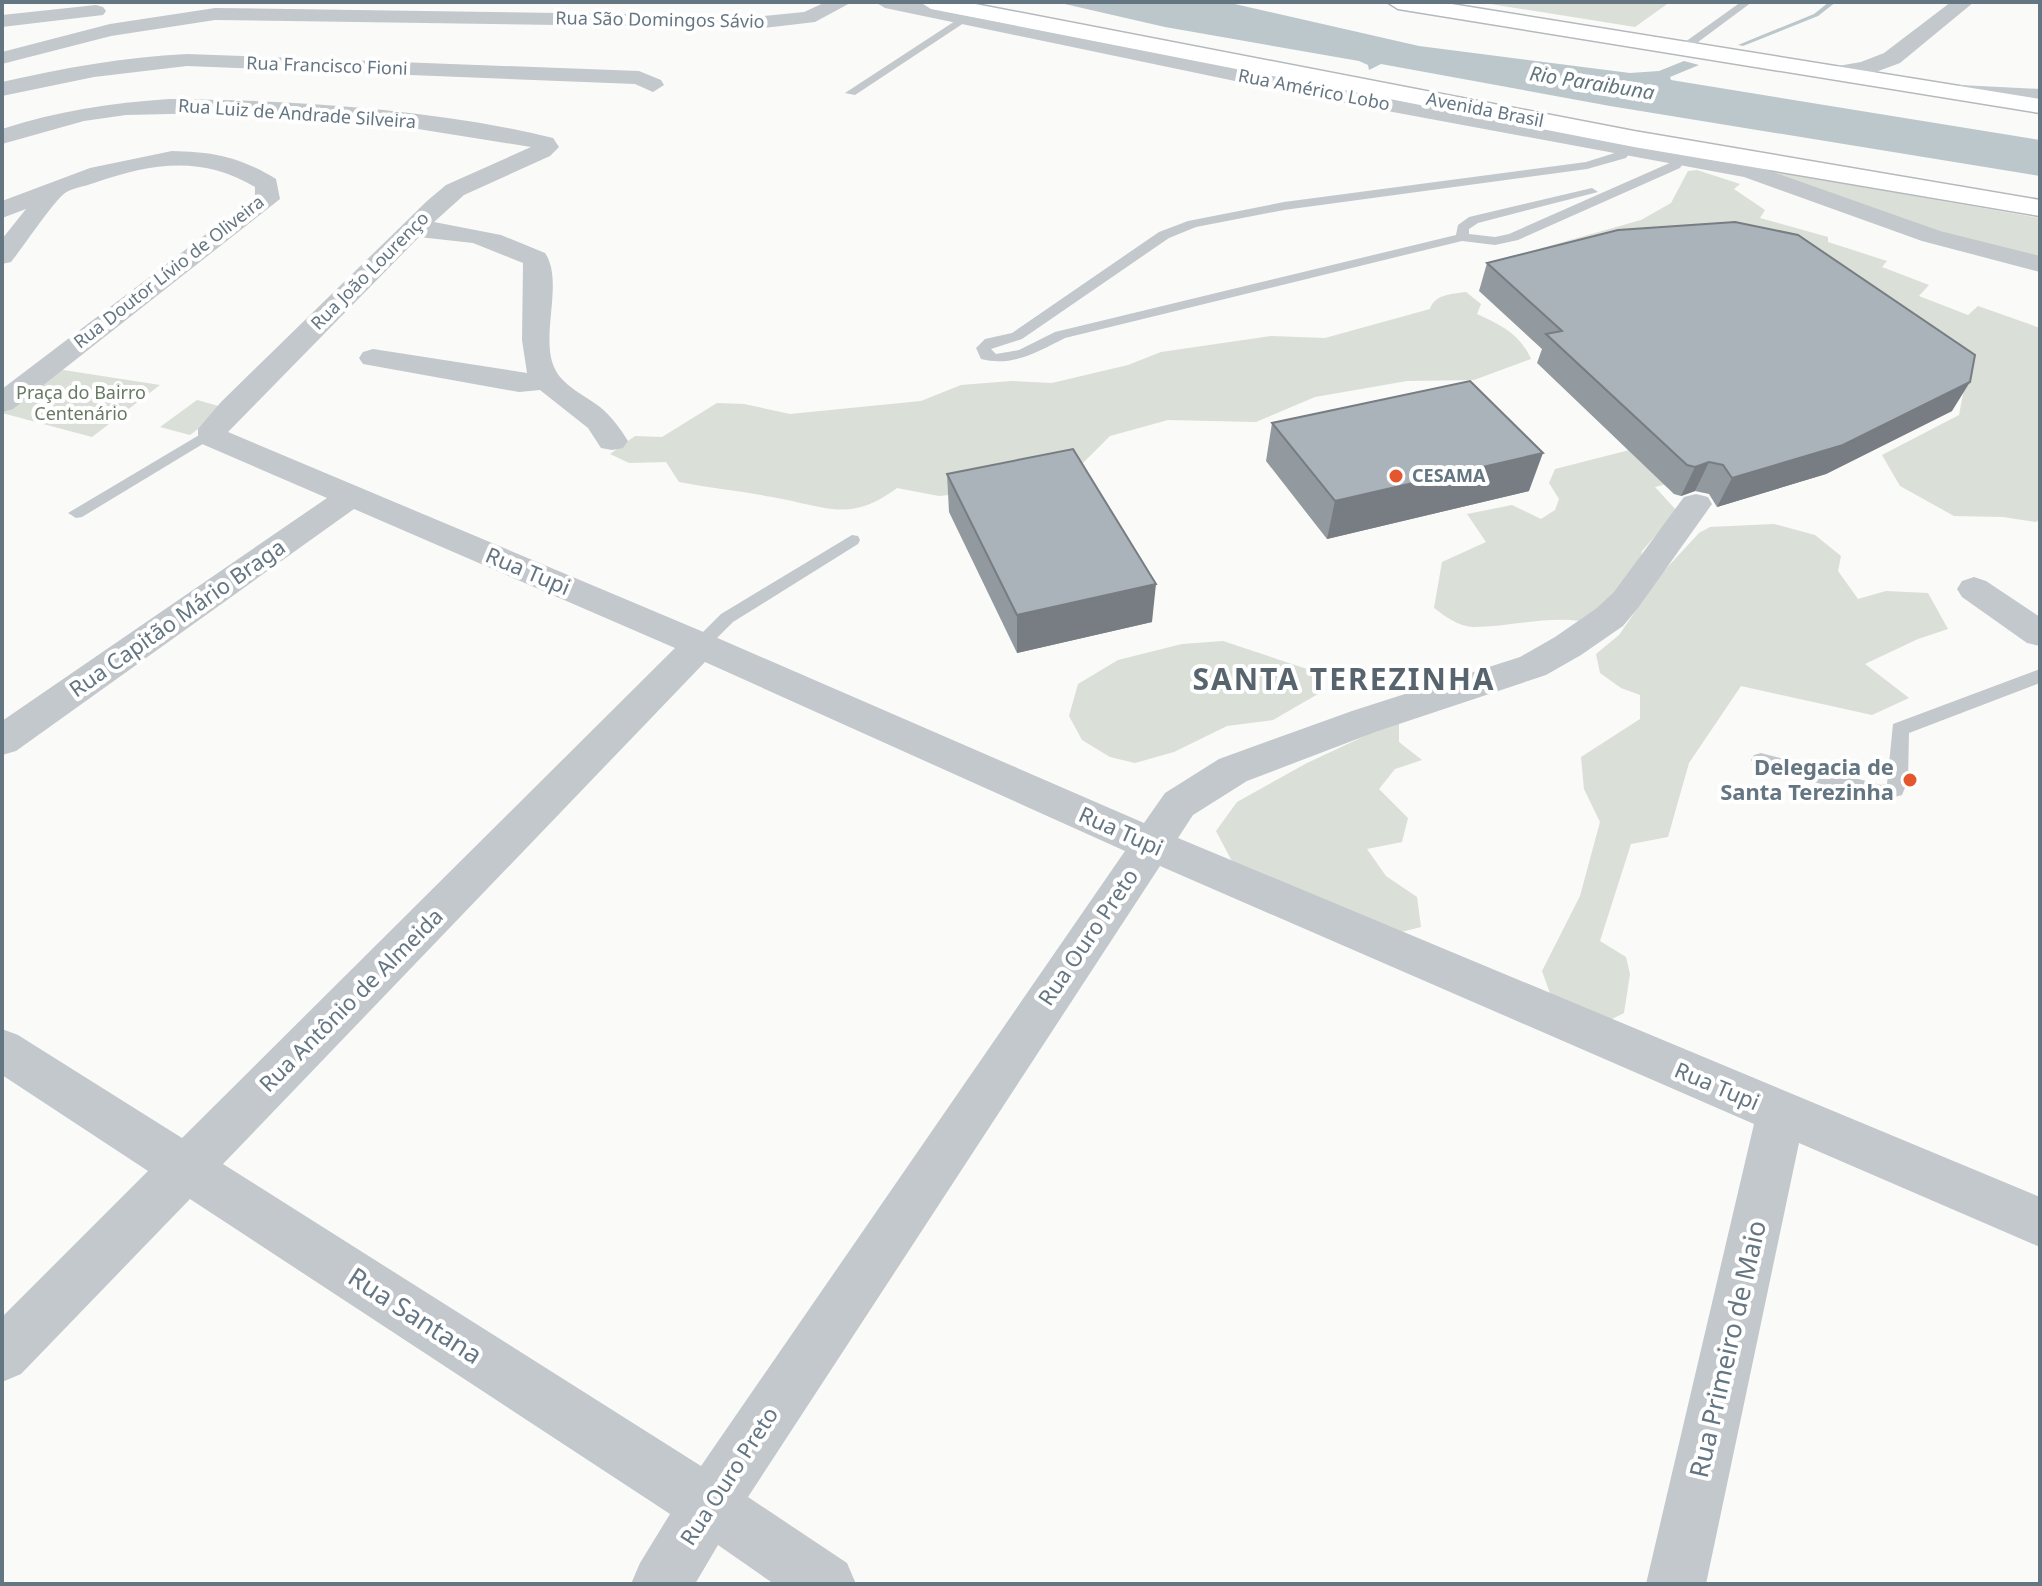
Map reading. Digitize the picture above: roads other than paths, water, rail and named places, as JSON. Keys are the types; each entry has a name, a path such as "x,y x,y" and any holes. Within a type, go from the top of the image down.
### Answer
{"highway":[{"name":"Avenida Brasil","path":"931,2 969,15 1631,144 2040,208"},
{"path":"1398,2 2040,106"}],"street":[{"name":"Rua São Domingos Sávio","path":"2,58 110,30 215,14 736,22 796,20 842,2"},
{"path":"885,2 969,15"},
{"path":"1834,73 1865,68 1892,58 1964,2"},
{"path":"2,21 127,6 184,7 215,14"},
{"path":"1892,58 1891,66 1895,73 1913,87"},
{"name":"Rua Francisco Fioni","path":"2,89 80,70 137,62 187,60 639,78 653,85"},
{"path":"1941,91 2040,96"},
{"name":"Rua Luiz de Andrade Silveira","path":"2,137 29,126 86,113 161,106 259,108 431,123 545,143"},
{"name":"Rua João Lourenço","path":"212,431 412,229 455,190 542,151 547,147 545,143"},
{"path":"1682,151 1931,236 2040,264"},
{"name":"Rua Doutor Lívio de Oliveira","path":"2,403 268,199 267,184 254,172 235,164 194,159 148,160 104,170 58,186"},
{"path":"2,210 58,186"},
{"path":"2,256 58,186"},
{"path":"412,229 449,230 495,241 536,259 540,280 536,361 543,376 605,426 612,441"},
{"path":"373,358 519,383 534,382 543,376"},
{"name":"Rua Tupi","path":"212,431 220,440 700,645 1150,844 2040,1222"},
{"name":"Rua Capitão Mário Braga","path":"2,741 352,495"},
{"name":"Rua Ouro Preto","path":"661,1584 709,1505 1179,804 1233,770 1365,721 1533,666 1589,633 1626,600 1696,504"},
{"path":"1974,589 2040,634"},
{"name":"Rua Antônio de Almeida","path":"2,1355 700,645"},
{"name":"Rua Santana","path":"2,1050 709,1505 826,1584"},
{"name":"Rua Primeiro de Maio","path":"1676,1584 1781,1113"}],"lane":[{"path":"1682,49 1747,2"},
{"path":"851,93 969,15"},
{"path":"1631,144 1611,160 1587,165 1284,206 1193,224 1164,235 1017,336 1007,341 990,342 983,348 986,356 999,360 1012,358 1060,335 1462,237 1495,241 1513,237 1676,165 1682,151"},
{"path":"1462,237 1463,228 1482,217 1634,183"},
{"path":"76,513 212,431"},
{"path":"700,645 727,618 852,540"},
{"path":"1761,760 1881,793 1895,790 1900,729 2040,676"}],"water":[{"name":"Rio Paraibuna","path":"1056,2 1226,2 1419,46 1630,73 1659,71 1684,61 1699,65 1670,77 1671,80 2040,140 2040,176 1610,106 1381,64 1369,70 1368,65 1359,61 1165,27"}],"waterway":[{"path":"1741,45 1816,15 1833,2"}],"place":[{"name":"CESAMA","path":"1396,476"},
{"name":"Delegacia de Santa Terezinha","path":"1910,780"}],"district":[{"name":"SANTA TEREZINHA","path":"1344,680"}],"park label":[{"name":"Praça do Bairro Centenário","path":"81,403"}]}
